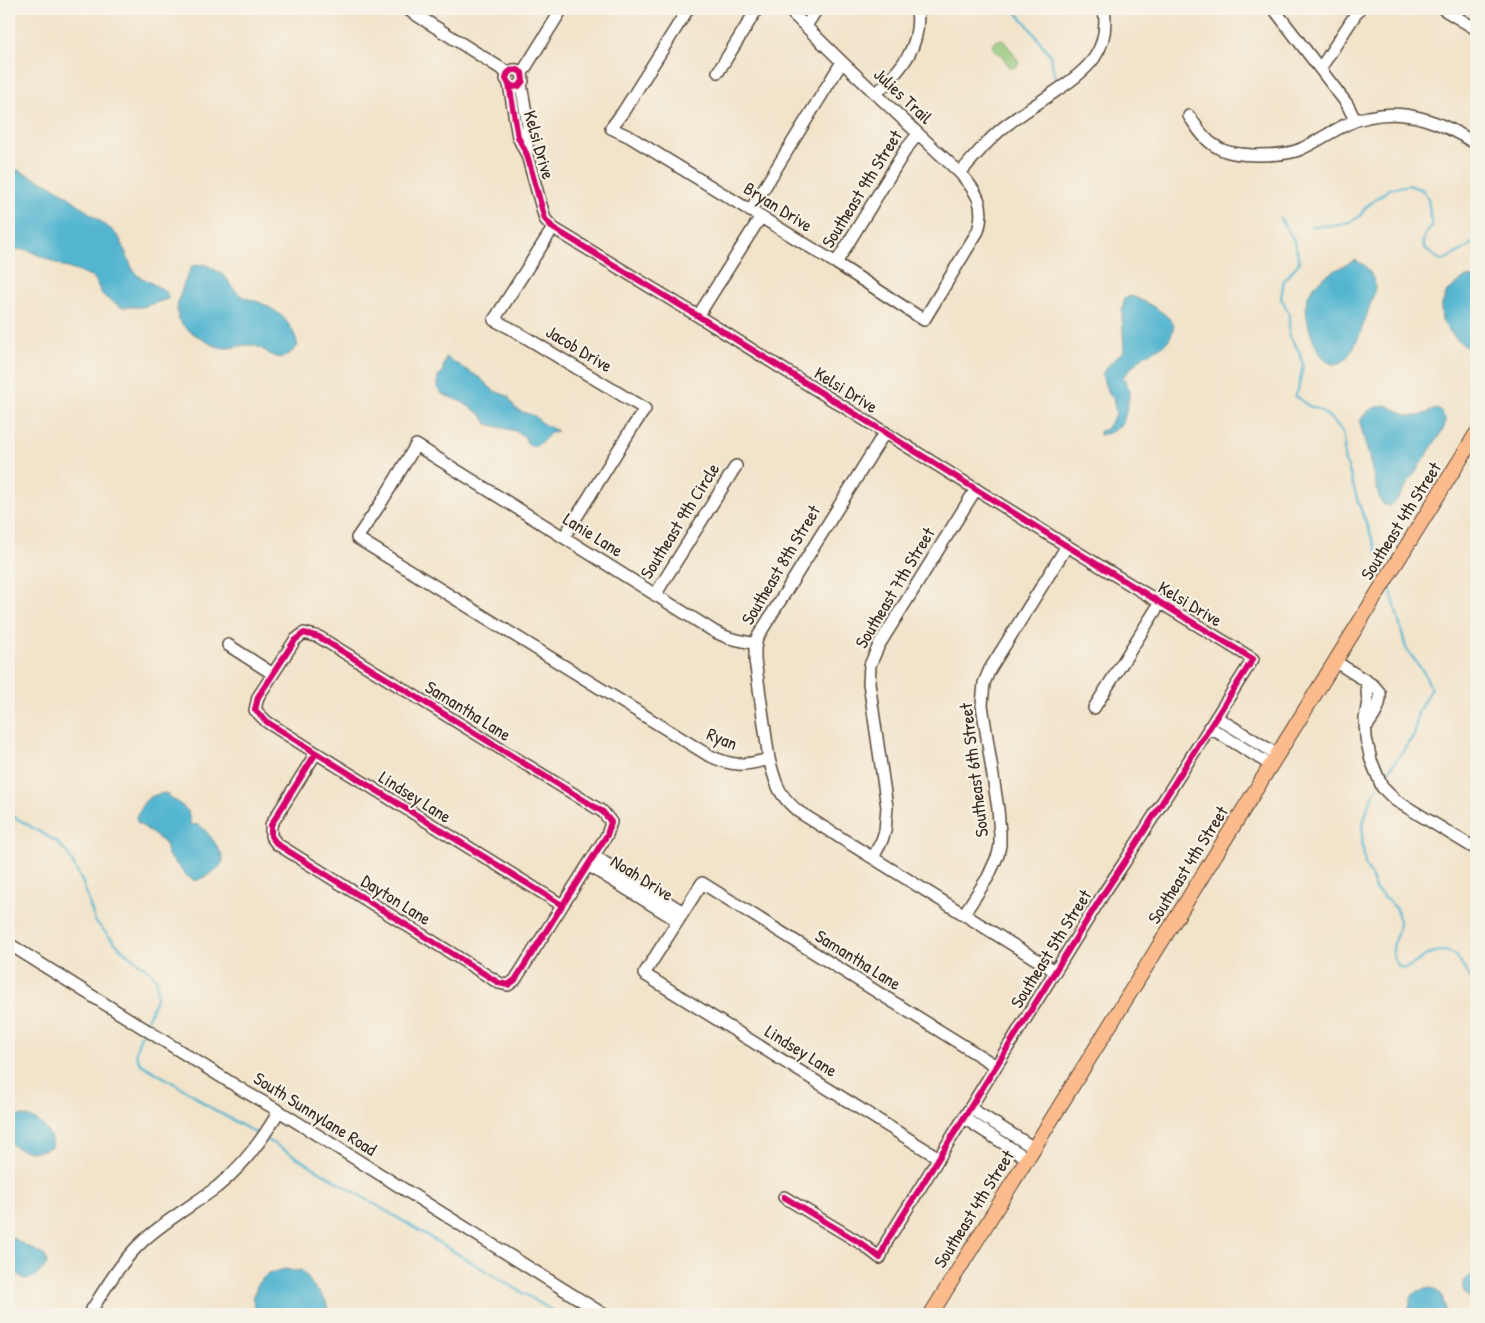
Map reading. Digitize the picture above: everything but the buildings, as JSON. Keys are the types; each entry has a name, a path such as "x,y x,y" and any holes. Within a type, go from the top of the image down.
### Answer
{"main road":[{"name":"Southeast 4th Street","path":"931,1314 1476,434"}],"street":[{"path":"407,9 508,78 513,87 517,86 562,9"},
{"name":"Bryan Drive","path":"688,9 611,128 630,137 836,263 924,320"},
{"path":"718,72 757,9"},
{"name":"Julies Trail","path":"788,9 960,173 976,193 981,216 978,231 924,320"},
{"path":"806,26 817,9"},
{"path":"876,94 901,67 910,53 917,30 917,9"},
{"path":"960,173 1002,128 1090,65 1102,44 1105,28 1104,9"},
{"path":"1274,9 1347,104 1355,120"},
{"path":"1320,69 1359,9"},
{"path":"1443,9 1476,29"},
{"path":"750,211 842,62"},
{"name":"Kelsi Drive","path":"508,78 516,129 527,155 543,214 553,228 1253,659"},
{"name":"Kelsi Drive","path":"521,78 528,125 527,155"},
{"path":"1189,116 1206,138 1222,150 1237,154 1266,155 1287,153 1303,148 1355,120 1393,114 1416,116 1442,124 1476,144"},
{"name":"Southeast 9th Street","path":"836,263 906,149 918,134"},
{"path":"698,316 760,218"},
{"name":"Jacob Drive","path":"553,228 494,320 645,410 564,537"},
{"name":"Southeast 8th Street","path":"769,760 756,660 757,638 884,432"},
{"name":"Lanie Lane","path":"357,538 381,503 416,445 715,632 729,638 756,644"},
{"name":"Southeast 9th Circle","path":"655,595 736,466"},
{"name":"Southeast 7th Street","path":"874,858 885,831 887,807 869,683 870,665 874,654 894,619 976,489"},
{"name":"Ryan","path":"357,538 708,755 735,765 769,760"},
{"name":"Southeast 6th Street","path":"964,914 988,877 1000,846 998,809 982,705 984,683 990,669 1067,546"},
{"path":"1094,708 1160,603"},
{"name":"Samantha Lane","path":"273,674 295,640 304,633 319,637 603,812 611,822 607,834 591,861"},
{"path":"228,644 273,674"},
{"name":"Southeast 5th Street","path":"784,1197 862,1244 880,1258 887,1240 1253,659"},
{"path":"1336,662 1366,680 1378,690 1380,696 1373,717 1365,728 1372,760 1382,787 1395,800 1476,848"},
{"name":"Lindsey Lane","path":"273,674 258,697 255,710 267,722 562,905"},
{"path":"1216,717 1274,760"},
{"path":"1209,727 1274,760"},
{"name":"Dayton Lane","path":"316,753 271,825 271,836 277,844 499,983 508,985 515,980 562,905"},
{"path":"769,760 779,791 790,805 799,812 1055,972"},
{"path":"562,905 591,861"},
{"name":"Noah Drive","path":"591,861 680,916"},
{"name":"Samantha Lane","path":"680,916 702,883 996,1066"},
{"name":"Lindsey Lane","path":"680,916 644,974 939,1158"},
{"name":"South Sunnylane Road","path":"9,944 244,1091 280,1111 603,1314"},
{"path":"970,1108 1031,1154"},
{"path":"90,1314 116,1272 141,1243 169,1219 195,1203 230,1176 261,1141 280,1111"},
{"path":"964,1118 1012,1148 1031,1154"}],"green space":[{"path":"1002,39 1019,62 1016,67 1010,68 992,46 996,41"}],"water":[{"path":"9,166 61,191 113,231 120,239 132,268 137,275 166,291 168,299 142,307 121,307 101,293 96,281 91,276 27,250 9,249"},
{"path":"1355,260 1364,265 1372,275 1375,286 1374,291 1363,327 1351,352 1342,362 1334,364 1326,360 1313,341 1309,328 1306,304 1308,296 1316,284"},
{"path":"205,264 225,277 239,294 275,310 293,331 298,346 283,357 273,356 251,345 224,348 202,339 184,327 177,314 178,300 192,266"},
{"path":"1466,277 1476,278 1476,354 1455,338 1442,321 1441,307 1447,292"},
{"path":"1131,296 1149,304 1165,315 1174,324 1172,333 1165,344 1142,357 1123,376 1130,392 1125,416 1121,426 1109,433 1100,435 1099,431 1106,429 1116,414 1113,397 1108,394 1102,375 1116,357 1124,351 1122,314 1124,299"},
{"path":"446,357 480,378 494,391 508,396 515,408 535,416 543,424 558,431 551,432 537,445 530,446 525,437 515,431 487,424 482,415 462,402 442,394 438,388 438,376 442,373"},
{"path":"1386,405 1408,416 1419,416 1436,409 1441,411 1446,421 1443,430 1397,500 1390,506 1384,505 1380,500 1360,423 1364,415 1370,410"},
{"path":"165,793 188,811 191,825 198,825 206,831 222,856 222,864 219,867 195,881 187,876 167,854 165,843 137,822 136,817 146,800 154,795"},
{"path":"19,1116 31,1118 42,1124 49,1134 52,1146 41,1151 30,1151 19,1149 9,1143 9,1119"},
{"path":"9,1236 45,1256 47,1264 40,1273 28,1279 20,1276 9,1261"},
{"path":"286,1269 301,1270 304,1273 323,1297 328,1309 327,1314 256,1314 253,1299 258,1283 268,1273"},
{"path":"1476,1271 1475,1302 1464,1293 1464,1284 1465,1279"},
{"path":"1432,1288 1441,1294 1445,1314 1407,1314 1413,1295 1419,1291"}],"waterway":[{"path":"1013,9 1050,55 1056,81"},
{"path":"1311,226 1338,225 1349,222 1359,217 1366,207 1389,189 1408,185 1423,190 1428,199 1432,227 1427,232 1423,242 1431,254 1442,261 1476,241"},
{"path":"1280,218 1293,239 1299,258 1299,263 1284,280 1281,298 1289,313 1289,336 1299,351 1303,365 1298,390 1295,395 1307,405 1324,413 1336,423 1343,433 1344,459 1358,502 1385,572"},
{"path":"1382,780 1412,738 1415,732 1418,712 1431,688 1424,673 1406,648 1389,584"},
{"path":"1378,786 1369,803 1363,824 1362,840 1365,864 1375,889 1397,909 1399,924 1394,945 1394,958 1397,964 1405,968 1433,952 1450,952 1466,970 1476,989"},
{"path":"9,814 57,842 68,854 83,883 95,921 120,948 150,971 157,979 157,997 145,1025"},
{"path":"142,1033 136,1053 141,1064 194,1095 206,1105 259,1135"},
{"path":"266,1139 558,1314"}],"cycle path":[{"path":"509,84 513,87 519,86 523,81 522,73 512,70 508,73 506,79 509,84 518,137 527,155 545,219 553,228 1253,659 1104,893 887,1241 880,1258 862,1244 784,1197"},
{"path":"316,753 271,825 271,836 277,844 499,983 508,985 515,980 607,835 611,822 603,812 319,637 304,633 295,640 258,697 255,710 267,722 562,905"}]}
